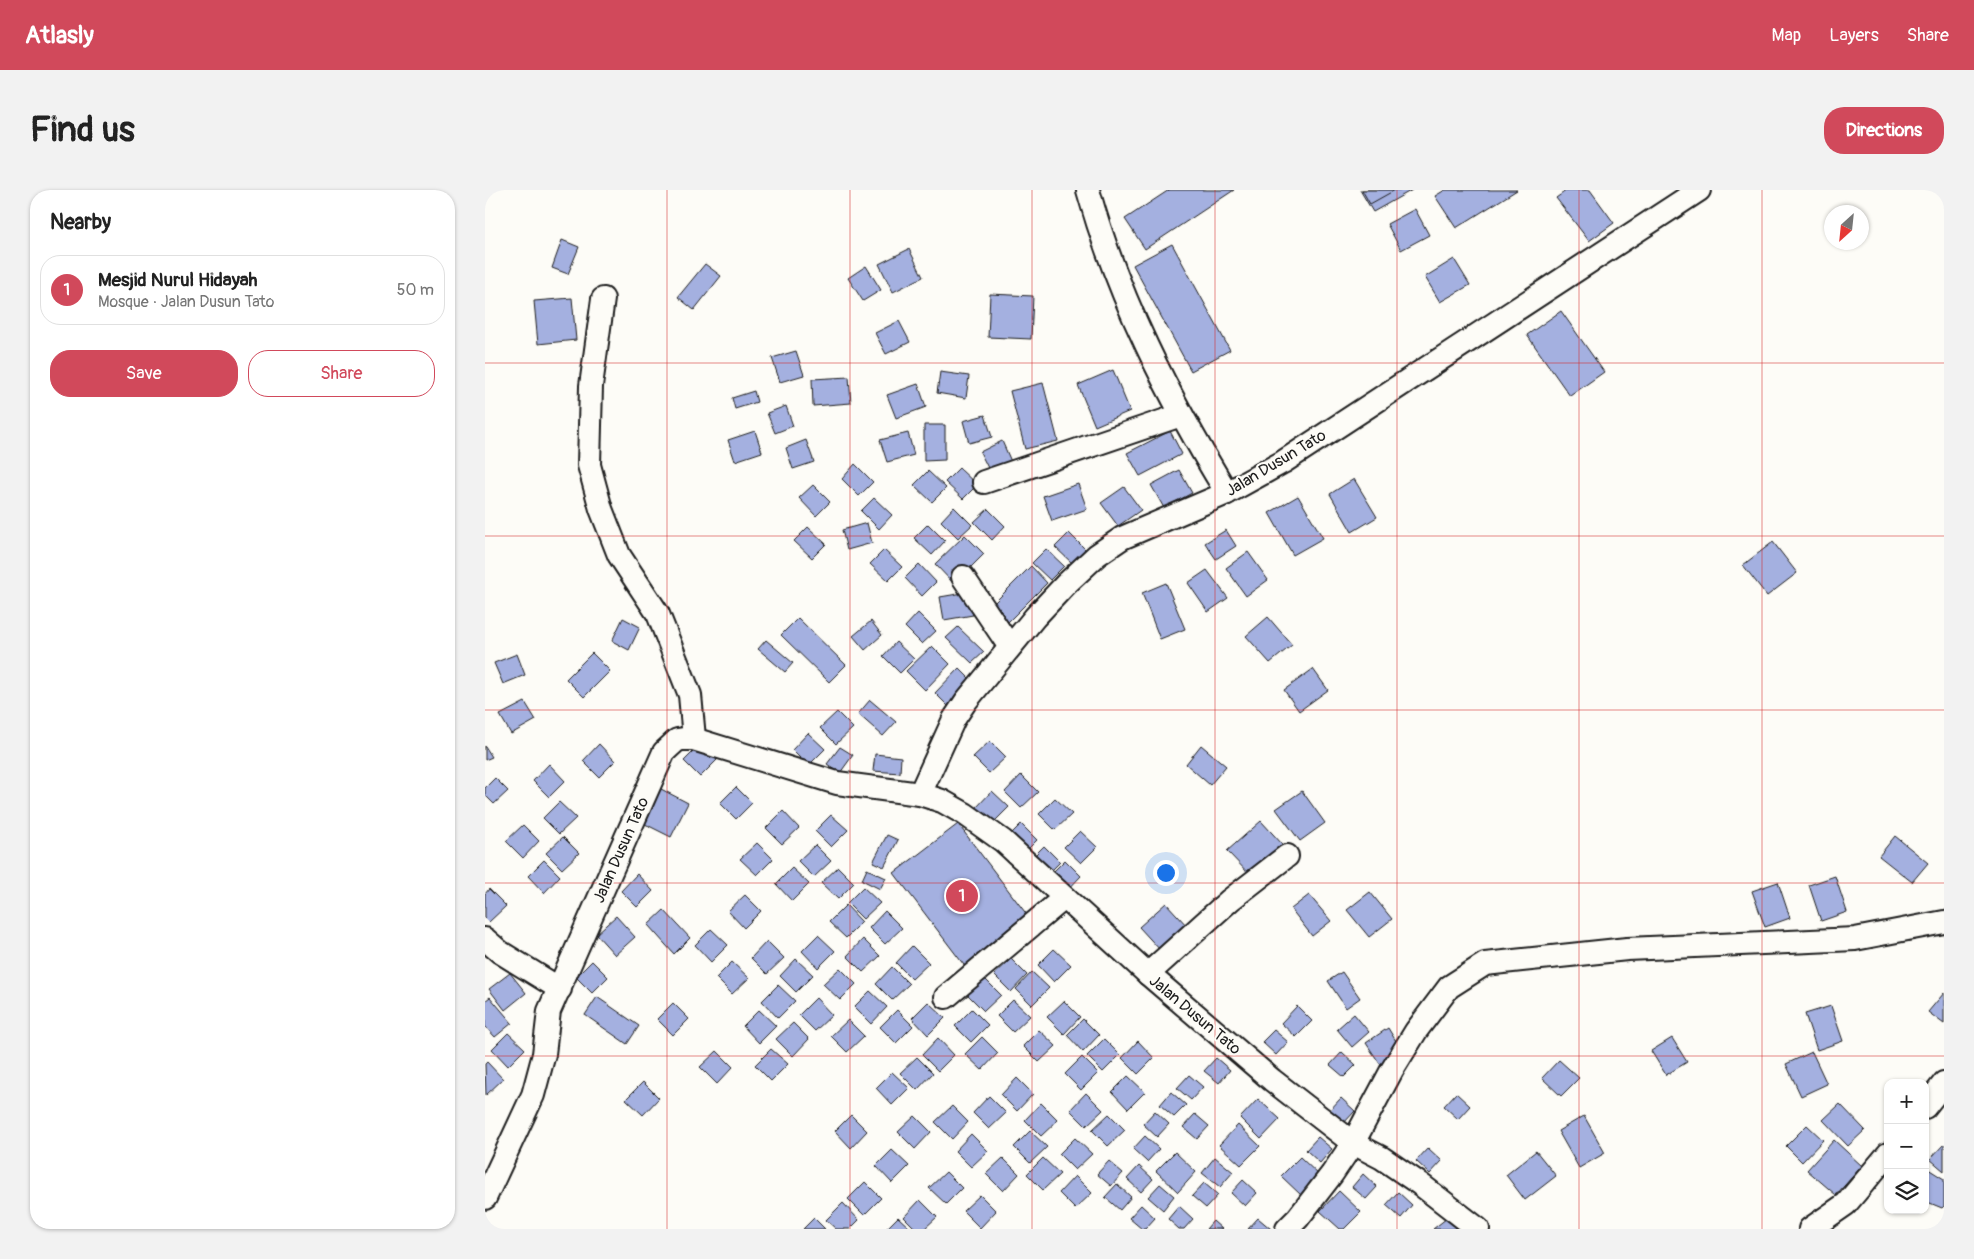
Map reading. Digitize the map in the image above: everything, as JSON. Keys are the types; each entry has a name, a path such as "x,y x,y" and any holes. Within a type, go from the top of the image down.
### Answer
{"street":[{"path":"1088,190 1105,245 1150,354 1181,414 1227,493"},
{"name":"Jalan Dusun Tato","path":"920,794 954,719 1010,647 1066,584 1103,550 1122,538 1227,493 1283,462 1699,190"},
{"path":"603,299 591,386 589,464 601,508 619,555 658,614 690,695 694,738"},
{"path":"984,482 1181,414"},
{"path":"963,577 1010,647"},
{"name":"Jalan Dusun Tato","path":"485,1198 533,1095 544,1054 549,1011 560,990 664,752 677,740 694,738 761,758 790,770 837,783 920,794 942,801 965,814 1003,841 1148,974 1272,1080 1353,1143 1382,1158 1420,1184 1478,1229"},
{"path":"1148,974 1230,900 1287,856"},
{"path":"946,998 1064,898"},
{"path":"1287,1229 1298,1218 1332,1174 1353,1143 1391,1070 1449,987 1485,964 1627,949 1855,938 1944,922"},
{"path":"485,939 500,952 560,990"},
{"path":"1929,1102 1944,1083"},
{"path":"1810,1229 1846,1204 1884,1159"}],"building":[{"path":"1169,190 1234,190 1145,249 1125,219"},
{"path":"1360,190 1412,190 1373,212"},
{"path":"1362,190 1395,190 1370,204"},
{"path":"1445,190 1517,190 1456,228 1435,196"},
{"path":"1567,190 1590,190 1614,223 1589,241 1556,198"},
{"path":"1415,209 1429,235 1401,250 1387,224"},
{"path":"562,240 579,247 568,274 552,268"},
{"path":"1172,244 1230,350 1191,371 1133,265"},
{"path":"909,249 923,277 893,292 879,264"},
{"path":"1454,259 1470,285 1440,302 1425,277"},
{"path":"705,264 721,276 694,310 678,297"},
{"path":"866,266 881,290 863,301 848,278"},
{"path":"990,294 1033,296 1031,339 988,337"},
{"path":"572,298 576,340 538,344 534,301"},
{"path":"1561,311 1604,372 1570,396 1527,335"},
{"path":"899,321 910,342 886,354 875,333"},
{"path":"796,351 804,375 780,382 772,358"},
{"path":"1113,370 1130,411 1095,426 1078,385"},
{"path":"940,372 969,376 966,398 937,393"},
{"path":"849,377 851,403 813,406 812,379"},
{"path":"1043,383 1058,441 1025,449 1010,391"},
{"path":"918,384 926,407 896,418 887,395"},
{"path":"754,391 757,402 735,409 732,398"},
{"path":"786,406 793,426 775,433 767,413"},
{"path":"985,415 992,437 969,443 963,421"},
{"path":"924,425 945,425 945,460 924,461"},
{"path":"755,431 762,452 735,461 728,440"},
{"path":"1170,431 1182,454 1140,476 1127,453"},
{"path":"908,433 914,455 887,462 880,440"},
{"path":"806,440 814,462 793,469 786,448"},
{"path":"1002,441 1013,466 992,476 980,452"},
{"path":"855,464 873,482 859,496 842,479"},
{"path":"959,468 977,485 963,499 945,482"},
{"path":"1179,470 1192,493 1164,508 1151,485"},
{"path":"928,471 946,488 932,502 914,485"},
{"path":"1354,479 1377,517 1352,532 1330,494"},
{"path":"1078,484 1087,509 1052,521 1043,496"},
{"path":"813,485 830,502 816,516 799,498"},
{"path":"1124,487 1141,510 1118,526 1101,503"},
{"path":"1298,496 1323,538 1293,555 1269,513"},
{"path":"874,498 892,515 879,529 861,511"},
{"path":"954,507 972,525 958,538 941,521"},
{"path":"988,509 1005,526 992,540 974,522"},
{"path":"867,523 872,543 847,550 842,530"},
{"path":"928,524 945,541 932,555 914,538"},
{"path":"808,527 826,544 812,558 794,541"},
{"path":"1226,530 1236,546 1216,559 1205,543"},
{"path":"1069,533 1087,551 1073,564 1055,547"},
{"path":"965,535 984,554 954,584 935,564"},
{"path":"1773,542 1797,573 1767,596 1743,565"},
{"path":"1046,549 1064,566 1050,580 1032,563"},
{"path":"884,550 902,567 888,581 870,564"},
{"path":"1248,552 1268,580 1246,596 1226,568"},
{"path":"919,564 936,582 922,596 905,578"},
{"path":"1031,566 1047,583 1007,623 991,606"},
{"path":"1207,570 1228,598 1208,612 1188,583"},
{"path":"1166,583 1185,629 1160,639 1142,593"},
{"path":"969,592 973,615 944,620 940,597"},
{"path":"918,613 936,631 922,644 905,627"},
{"path":"1268,617 1292,645 1270,663 1246,636"},
{"path":"623,618 640,627 629,650 612,641"},
{"path":"798,618 846,665 829,682 781,635"},
{"path":"871,621 882,635 865,650 853,636"},
{"path":"958,627 984,652 972,663 946,638"},
{"path":"766,640 793,663 785,672 758,649"},
{"path":"896,642 914,659 900,673 883,656"},
{"path":"932,646 950,664 925,690 906,671"},
{"path":"592,653 610,671 584,697 566,679"},
{"path":"517,654 525,675 503,684 494,663"},
{"path":"959,668 974,683 949,707 935,693"},
{"path":"1313,669 1328,690 1299,711 1284,690"},
{"path":"870,700 896,722 883,736 858,714"},
{"path":"525,702 536,720 511,734 500,715"},
{"path":"837,712 853,728 836,744 820,728"},
{"path":"808,733 825,749 808,766 792,750"},
{"path":"990,741 1006,757 989,773 973,757"},
{"path":"599,744 615,761 599,777 583,761"},
{"path":"701,744 717,760 700,777 684,761"},
{"path":"1201,745 1226,766 1210,785 1186,764"},
{"path":"485,746 492,757 485,760"},
{"path":"840,747 853,755 840,773 827,764"},
{"path":"875,754 901,757 900,773 873,771"},
{"path":"549,764 565,781 549,797 533,781"},
{"path":"1021,775 1038,792 1021,808 1005,792"},
{"path":"495,778 508,791 494,804 485,795 485,788"},
{"path":"736,787 752,803 736,819 720,803"},
{"path":"661,789 688,803 671,837 643,823"},
{"path":"992,791 1009,807 992,824 976,808"},
{"path":"1302,791 1325,823 1300,841 1276,809"},
{"path":"1055,798 1072,814 1055,830 1039,814"},
{"path":"559,802 576,818 559,834 543,818"},
{"path":"783,811 799,828 782,844 766,828"},
{"path":"831,815 848,830 831,847 815,831"},
{"path":"1261,821 1283,845 1250,875 1227,851"},
{"path":"958,824 1031,920 967,969 894,873"},
{"path":"1021,824 1037,840 1021,856 1005,840"},
{"path":"523,825 539,841 523,858 506,841"},
{"path":"1080,831 1097,847 1081,863 1064,847"},
{"path":"887,835 898,840 884,867 873,862"},
{"path":"1895,836 1928,863 1912,882 1879,856"},
{"path":"563,837 579,853 562,869 546,853"},
{"path":"757,843 773,859 757,875 740,859"},
{"path":"815,845 831,861 814,877 798,861"},
{"path":"1044,846 1060,862 1044,878 1028,862"},
{"path":"544,860 560,876 544,893 528,876"},
{"path":"1065,860 1081,876 1065,893 1048,877"},
{"path":"838,867 854,883 838,899 821,883"},
{"path":"792,868 809,884 792,901 776,884"},
{"path":"867,869 886,878 880,889 862,880"},
{"path":"637,874 653,891 637,907 621,891"},
{"path":"1835,876 1847,912 1821,921 1809,885"},
{"path":"1778,882 1790,918 1765,927 1752,891"},
{"path":"863,887 880,903 863,919 847,903"},
{"path":"489,889 506,906 489,922 485,918 485,894"},
{"path":"1370,892 1392,919 1369,937 1347,910"},
{"path":"745,895 761,911 744,928 728,911"},
{"path":"1309,895 1331,921 1312,936 1291,909"},
{"path":"1166,903 1188,927 1161,951 1139,927"},
{"path":"846,905 862,922 846,938 829,922"},
{"path":"664,910 690,938 674,954 648,925"},
{"path":"885,911 902,928 885,944 869,928"},
{"path":"616,916 635,937 615,955 596,934"},
{"path":"711,929 728,945 711,962 695,945"},
{"path":"818,935 835,951 818,968 802,951"},
{"path":"863,939 880,956 863,972 847,956"},
{"path":"767,941 784,958 767,974 751,958"},
{"path":"912,946 929,963 912,979 896,963"},
{"path":"1054,949 1071,965 1054,982 1038,965"},
{"path":"796,959 813,975 796,992 780,976"},
{"path":"1011,959 1027,975 1011,992 994,975"},
{"path":"592,961 608,977 592,993 576,977"},
{"path":"732,962 749,978 732,994 716,978"},
{"path":"892,967 909,984 892,1000 876,984"},
{"path":"840,968 856,984 840,1000 823,984"},
{"path":"1032,972 1049,988 1032,1005 1016,989"},
{"path":"1342,972 1360,998 1346,1008 1328,981"},
{"path":"510,973 526,993 505,1010 489,989"},
{"path":"984,978 1001,995 984,1011 968,995"},
{"path":"778,985 795,1001 778,1018 762,1001"},
{"path":"870,991 887,1007 871,1024 854,1007"},
{"path":"1944,993 1944,1024 1928,1012"},
{"path":"490,997 512,1023 495,1037 485,1026 485,1001"},
{"path":"597,997 639,1026 627,1044 585,1015"},
{"path":"816,998 832,1015 815,1031 799,1015"},
{"path":"1013,1000 1030,1016 1013,1032 997,1016"},
{"path":"1064,1001 1080,1017 1064,1034 1047,1017"},
{"path":"928,1002 945,1018 928,1035 912,1018"},
{"path":"673,1003 689,1019 673,1035 657,1019"},
{"path":"1297,1006 1312,1021 1296,1037 1281,1023"},
{"path":"1831,1006 1843,1041 1817,1050 1805,1014"},
{"path":"972,1009 988,1025 971,1042 955,1026"},
{"path":"759,1010 776,1026 759,1043 743,1026"},
{"path":"897,1010 913,1026 896,1043 880,1027"},
{"path":"1354,1014 1369,1032 1352,1047 1337,1029"},
{"path":"1083,1019 1099,1035 1083,1052 1067,1035"},
{"path":"848,1020 864,1036 847,1052 831,1036"},
{"path":"793,1023 809,1039 793,1056 776,1039"},
{"path":"1388,1028 1402,1051 1380,1064 1366,1043"},
{"path":"1039,1030 1056,1046 1039,1062 1023,1046"},
{"path":"1274,1030 1288,1042 1276,1055 1262,1042"},
{"path":"508,1033 525,1049 508,1066 492,1049"},
{"path":"982,1037 998,1053 982,1070 965,1054"},
{"path":"938,1038 954,1055 938,1071 922,1055"},
{"path":"1672,1038 1687,1062 1666,1075 1651,1051"},
{"path":"1104,1039 1120,1055 1103,1072 1087,1056"},
{"path":"1138,1041 1154,1058 1138,1074 1122,1058"},
{"path":"771,1049 788,1064 771,1081 755,1065"},
{"path":"717,1051 733,1067 717,1084 700,1067"},
{"path":"1342,1052 1356,1065 1344,1077 1330,1065"},
{"path":"1812,1052 1827,1084 1801,1096 1786,1064"},
{"path":"917,1057 933,1073 917,1090 900,1073"},
{"path":"1082,1057 1098,1073 1081,1090 1065,1074"},
{"path":"1216,1058 1230,1070 1219,1083 1204,1071"},
{"path":"1559,1060 1579,1078 1561,1096 1542,1078"},
{"path":"487,1062 503,1079 486,1095 485,1064"},
{"path":"892,1072 909,1088 892,1105 876,1088"},
{"path":"1189,1075 1203,1087 1191,1100 1177,1088"},
{"path":"1128,1076 1145,1092 1128,1109 1112,1092"},
{"path":"1017,1078 1033,1094 1017,1111 1001,1095"},
{"path":"643,1082 659,1098 643,1115 626,1099"},
{"path":"1171,1092 1186,1105 1174,1117 1160,1105"},
{"path":"1086,1093 1103,1110 1086,1126 1070,1110"},
{"path":"1456,1093 1470,1106 1458,1119 1444,1106"},
{"path":"989,1096 1006,1113 989,1129 973,1113"},
{"path":"1341,1098 1355,1111 1343,1124 1329,1111"},
{"path":"1258,1099 1280,1119 1261,1139 1240,1118"},
{"path":"1041,1103 1058,1120 1041,1136 1025,1120"},
{"path":"1840,1104 1865,1130 1848,1146 1823,1120"},
{"path":"952,1106 968,1122 952,1139 935,1122"},
{"path":"1155,1111 1169,1124 1157,1137 1143,1124"},
{"path":"1109,1114 1125,1130 1108,1146 1092,1130"},
{"path":"1195,1114 1209,1126 1197,1139 1183,1127"},
{"path":"851,1115 867,1131 851,1148 835,1131"},
{"path":"915,1116 931,1132 915,1149 898,1132"},
{"path":"1584,1116 1605,1153 1579,1168 1558,1131"},
{"path":"1238,1125 1260,1146 1241,1165 1219,1145"},
{"path":"1807,1125 1823,1140 1802,1162 1786,1146"},
{"path":"1030,1131 1047,1147 1030,1163 1014,1147"},
{"path":"971,1134 988,1151 971,1167 955,1151"},
{"path":"1145,1136 1159,1149 1147,1162 1133,1149"},
{"path":"1318,1137 1332,1149 1320,1163 1306,1150"},
{"path":"1075,1138 1092,1154 1075,1170 1059,1154"},
{"path":"1834,1140 1862,1166 1836,1195 1807,1170"},
{"path":"1944,1144 1944,1171 1930,1159"},
{"path":"1428,1148 1442,1161 1430,1174 1416,1161"},
{"path":"892,1150 909,1166 892,1183 876,1166"},
{"path":"1536,1151 1556,1176 1525,1200 1506,1175"},
{"path":"1175,1152 1196,1172 1178,1192 1156,1171"},
{"path":"1215,1157 1233,1172 1220,1187 1202,1173"},
{"path":"1300,1157 1321,1177 1302,1196 1281,1176"},
{"path":"1003,1158 1019,1174 1003,1191 986,1174"},
{"path":"1043,1158 1060,1174 1043,1190 1027,1174"},
{"path":"1109,1161 1123,1173 1111,1186 1097,1174"},
{"path":"1139,1166 1153,1179 1141,1192 1127,1179"},
{"path":"1929,1170 1944,1179 1944,1206 1942,1208 1929,1203"},
{"path":"946,1172 962,1188 946,1204 929,1188"},
{"path":"1363,1174 1377,1187 1366,1199 1352,1187"},
{"path":"1075,1176 1092,1193 1075,1209 1059,1193"},
{"path":"1243,1180 1257,1193 1245,1206 1231,1193"},
{"path":"865,1182 881,1198 864,1215 848,1199"},
{"path":"1204,1183 1218,1195 1206,1208 1192,1196"},
{"path":"1117,1184 1131,1197 1120,1210 1105,1197"},
{"path":"1160,1184 1174,1196 1163,1210 1148,1197"},
{"path":"1339,1191 1361,1212 1344,1229 1340,1229 1320,1211"},
{"path":"1398,1192 1412,1205 1401,1218 1386,1205"},
{"path":"980,1195 996,1211 980,1228 963,1211"},
{"path":"920,1200 937,1217 924,1229 916,1229 904,1217"},
{"path":"843,1203 859,1220 850,1229 836,1229 826,1220"},
{"path":"1141,1205 1155,1218 1145,1229 1142,1229 1129,1218"},
{"path":"1179,1206 1193,1219 1184,1229 1179,1229 1168,1219"},
{"path":"1451,1215 1462,1229 1433,1229"},
{"path":"898,1217 911,1229 886,1229"},
{"path":"814,1218 825,1229 803,1229"},
{"path":"1258,1218 1271,1229 1248,1229"},
{"path":"1213,1221 1222,1229 1206,1229"}],"place":[{"name":"Mesjid Nurul Hidayah","path":"962,896"}]}
